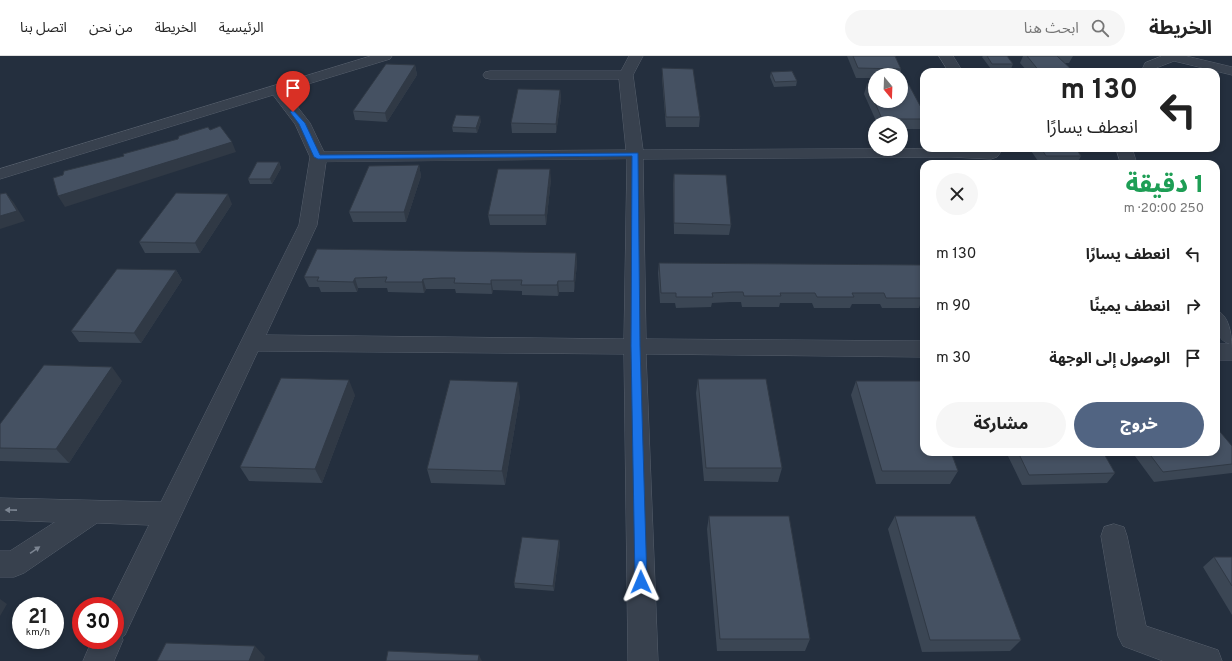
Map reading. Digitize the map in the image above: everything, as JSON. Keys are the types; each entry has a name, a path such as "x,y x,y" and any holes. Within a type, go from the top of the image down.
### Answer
{"street":[{"path":"0,174 386,56"},
{"path":"636,56 626,75 635,154 635,346 643,661"},
{"path":"946,56 954,68"},
{"path":"1148,65 1172,56 1232,71"},
{"path":"490,75 626,75"},
{"path":"124,606 308,225 318,157 302,123 276,89"},
{"path":"318,157 951,152 991,154 993,152"},
{"path":"1220,322 1232,337"},
{"path":"251,343 920,349"},
{"path":"1220,352 1232,352"},
{"path":"0,509 169,514"},
{"path":"0,564 14,564 92,512"},
{"path":"1114,536 1133,636 1207,661"},
{"path":"98,661 104,649"}],"building":[{"path":"853,56 895,56 901,68 868,68 858,68"},
{"path":"987,56 1007,56 1013,64 992,64"},
{"path":"1027,56 1057,56 1070,68 1037,68"},
{"path":"386,64 415,65 385,113 353,111"},
{"path":"662,68 693,69 700,117 666,117"},
{"path":"792,71 797,81 775,82 771,72"},
{"path":"909,85 920,106 920,119 908,119 908,116 881,116 877,108 908,108"},
{"path":"518,89 560,90 556,124 511,123"},
{"path":"456,115 480,116 476,128 452,127"},
{"path":"220,126 232,142 58,196 53,178 63,175 64,171 124,156 123,154 178,139 179,136 208,127 210,130"},
{"path":"1044,152 1078,152 1081,156 1046,156"},
{"path":"257,162 279,162 270,179 248,179"},
{"path":"419,165 404,212 349,212 369,166"},
{"path":"498,169 550,169 545,215 488,215"},
{"path":"674,174 726,175 731,225 674,223"},
{"path":"6,193 17,211 0,216 0,194"},
{"path":"176,193 228,194 195,243 139,242"},
{"path":"317,249 576,253 574,281 558,281 557,285 521,285 522,280 491,280 491,284 454,283 455,278 423,279 422,282 385,282 387,277 355,278 353,282 317,281 319,277 304,277"},
{"path":"659,263 920,265 920,298 886,298 884,293 852,293 854,297 817,297 815,293 780,293 781,296 744,296 743,292 732,292 712,293 713,297 676,297 676,293 661,293"},
{"path":"117,269 176,270 134,333 71,331"},
{"path":"44,365 112,367 56,449 0,448 0,424"},
{"path":"281,378 349,380 315,469 240,467"},
{"path":"698,379 766,379 782,468 706,468"},
{"path":"450,380 518,382 502,471 427,469"},
{"path":"856,381 920,381 920,456 952,456 958,471 882,471"},
{"path":"1220,432 1232,446 1232,464 1163,472 1151,456 1220,456"},
{"path":"1020,456 1105,456 1115,473 1029,475"},
{"path":"709,516 789,516 810,639 720,639"},
{"path":"895,516 975,516 1021,640 930,640"},
{"path":"522,537 559,540 553,586 514,583"},
{"path":"1214,557 1232,557 1232,586"},
{"path":"166,643 255,646 249,661 157,661"},
{"path":"388,651 479,655 478,661 386,661"}],"route":[{"path":"293,112 302,123 318,157 635,154 635,346 641,582"}]}
